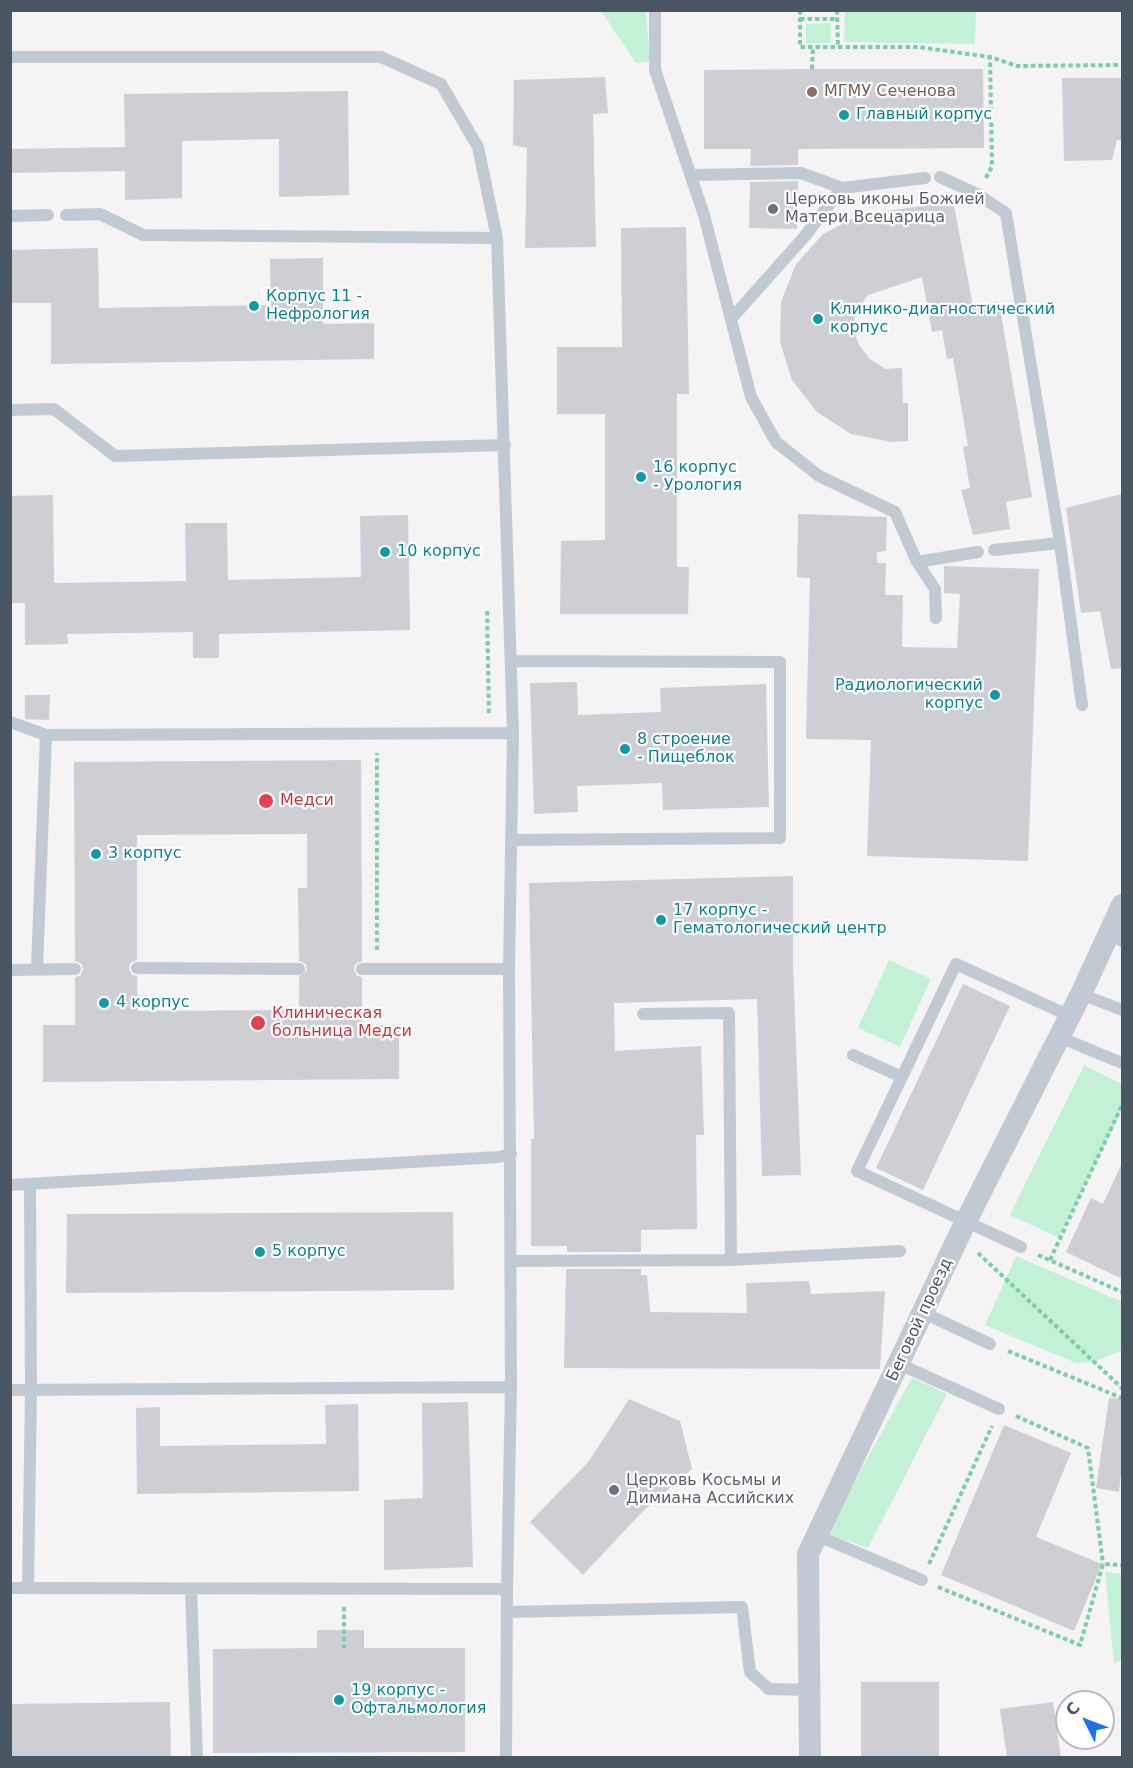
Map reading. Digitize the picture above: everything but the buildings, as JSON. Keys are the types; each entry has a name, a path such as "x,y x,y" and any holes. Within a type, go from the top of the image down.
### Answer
{"street":[{"name":"Беговой проезд","path":"810,1758 808,1554 965,1223 1081,994 1115,937 1122,905"}],"lane":[{"path":"655,10 655,70 704,215 751,397 776,442 819,476 895,512 917,562 935,589 936,618"},
{"path":"10,57 381,57 441,84 478,147 497,238 512,661 513,840 509,969 511,1387 506,1758"},
{"path":"690,175 801,172 842,188 925,178"},
{"path":"940,177 977,194 1006,213 1060,543 1082,705"},
{"path":"731,319 806,236 842,188"},
{"path":"66,215 100,213 143,235 497,238"},
{"path":"10,216 48,215"},
{"path":"10,410 54,409 115,456 505,445"},
{"path":"994,550 1060,543"},
{"path":"917,562 978,552"},
{"path":"512,661 780,662 780,838 513,840"},
{"path":"10,722 46,735 513,732"},
{"path":"38,968 46,735"},
{"path":"1021,1247 857,1171 956,964 1070,1016"},
{"path":"137,968 299,969"},
{"path":"10,970 75,969"},
{"path":"362,969 509,969"},
{"path":"1081,994 1122,1010"},
{"path":"643,1014 729,1013 731,1260"},
{"path":"1059,1037 1122,1064"},
{"path":"853,1055 902,1077"},
{"path":"10,1185 511,1154"},
{"path":"28,1588 31,1390 30,1185"},
{"path":"511,1261 731,1260 900,1251"},
{"path":"924,1313 990,1344"},
{"path":"899,1364 999,1409"},
{"path":"10,1390 511,1387"},
{"path":"818,1536 922,1580"},
{"path":"10,1588 507,1589"},
{"path":"191,1588 198,1758"},
{"path":"507,1612 742,1607 750,1672 769,1689 810,1690"}],"path":[{"path":"800,10 800,47 918,47 990,57 1017,66 1122,65"},
{"path":"837,10 838,47"},
{"path":"800,19 837,18"},
{"path":"812,69 813,47"},
{"path":"977,194 992,166 990,57"},
{"path":"377,733 377,969"},
{"path":"1050,1260 1122,1105"},
{"path":"971,1246 1122,1388"},
{"path":"1021,1247 1122,1292"},
{"path":"990,1344 1122,1398"},
{"path":"999,1409 1088,1448 1103,1564 1080,1645 922,1580 999,1409"},
{"path":"1103,1564 1122,1565"},
{"path":"344,1589 344,1648"}],"green space":[{"path":"601,11 646,11 650,61 636,63"},
{"path":"845,11 976,11 975,44 844,42"},
{"path":"831,23 831,43 806,43 806,24"},
{"path":"889,960 931,979 900,1047 858,1028"},
{"path":"1084,1065 1122,1084 1122,1109 1059,1238 1010,1215"},
{"path":"1016,1256 1122,1302 1122,1350 1095,1362 1076,1363 985,1325"},
{"path":"912,1378 947,1394 868,1548 826,1533"},
{"path":"1105,1572 1122,1574 1122,1660 1114,1663"}],"place":[{"name":"МГМУ Сеченова","path":"812,92"},
{"name":"Главный корпус","path":"844,115"},
{"name":"Церковь иконы Божией Матери Всецарица","path":"773,209"},
{"name":"Корпус 11 - Нефрология","path":"254,306"},
{"name":"Клинико-диагностический корпус","path":"818,319"},
{"name":"16 корпус - Урология","path":"641,477"},
{"name":"10 корпус","path":"385,552"},
{"name":"Радиологический корпус","path":"995,695"},
{"name":"8 строение - Пищеблок","path":"625,749"},
{"name":"Медси","path":"266,801"},
{"name":"3 корпус","path":"96,854"},
{"name":"17 корпус - Гематологический центр","path":"661,920"},
{"name":"4 корпус","path":"104,1003"},
{"name":"Клиническая больница Медси","path":"258,1023"},
{"name":"5 корпус","path":"260,1252"},
{"name":"Церковь Косьмы и Димиана Ассийских","path":"614,1490"},
{"name":"19 корпус - Офтальмология","path":"339,1700"}]}
